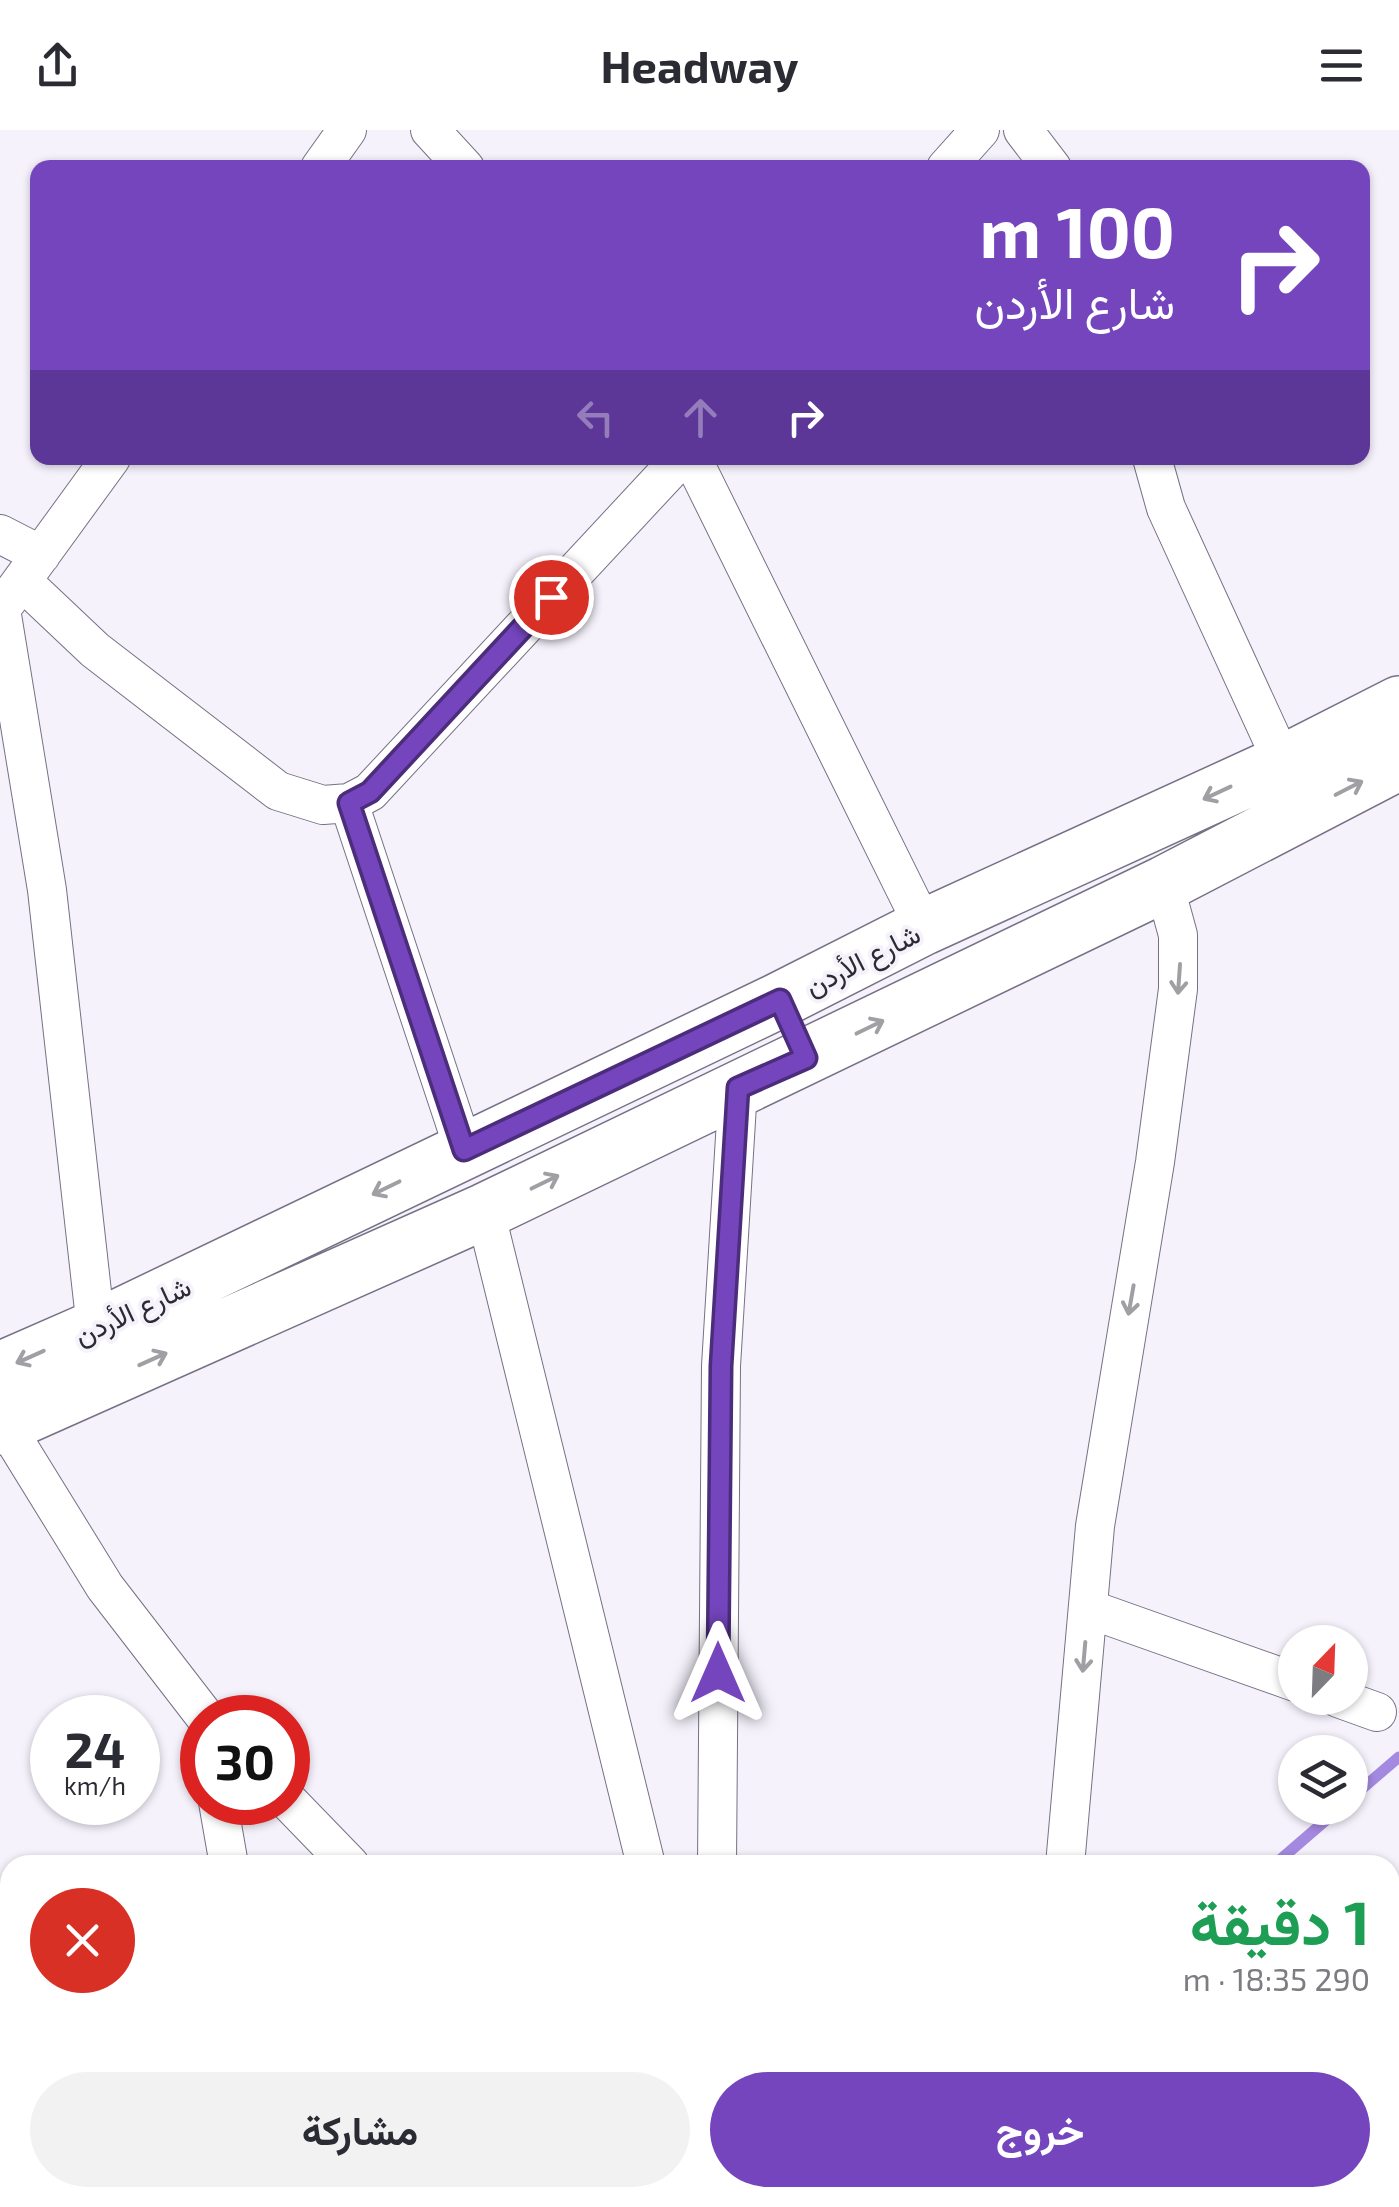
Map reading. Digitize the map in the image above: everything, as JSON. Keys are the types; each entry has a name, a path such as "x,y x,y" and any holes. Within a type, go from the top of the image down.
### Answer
{"highway":[{"name":"شارع الأردن","path":"0,1370 96,1328 924,927 1283,762 1399,704"},
{"name":"شارع الأردن","path":"3,1426 485,1211 1164,884 1399,762"},
{"path":"780,1000 806,1058"}],"street":[{"path":"326,160 347,130"},
{"path":"430,130 457,160"},
{"path":"953,160 980,130"},
{"path":"1023,130 1046,160"},
{"path":"16,589 106,465"},
{"path":"16,589 267,783 322,806 349,803 370,792 674,465"},
{"path":"695,465 924,927"},
{"path":"1154,465 1166,508 1283,762"},
{"path":"0,534 16,589 96,1328"},
{"path":"349,803 464,1150"},
{"path":"1066,1855 1106,1443 1155,1162 1178,989 1178,935 1164,884"},
{"path":"717,1855 721,1366 738,1088"},
{"path":"485,1211 644,1855"},
{"path":"3,1426 105,1586 187,1695"},
{"path":"1088,1609 1278,1676"},
{"path":"1368,1709 1377,1712"},
{"path":"310,1824 340,1855"},
{"path":"222,1825 227,1855"}],"waterway":[{"path":"1368,1784 1399,1757"},
{"path":"1286,1855 1320,1825"}],"route":[{"path":"551,597 370,792 349,803 464,1150 780,1000 806,1058 738,1088 721,1366 718,1673"}]}
